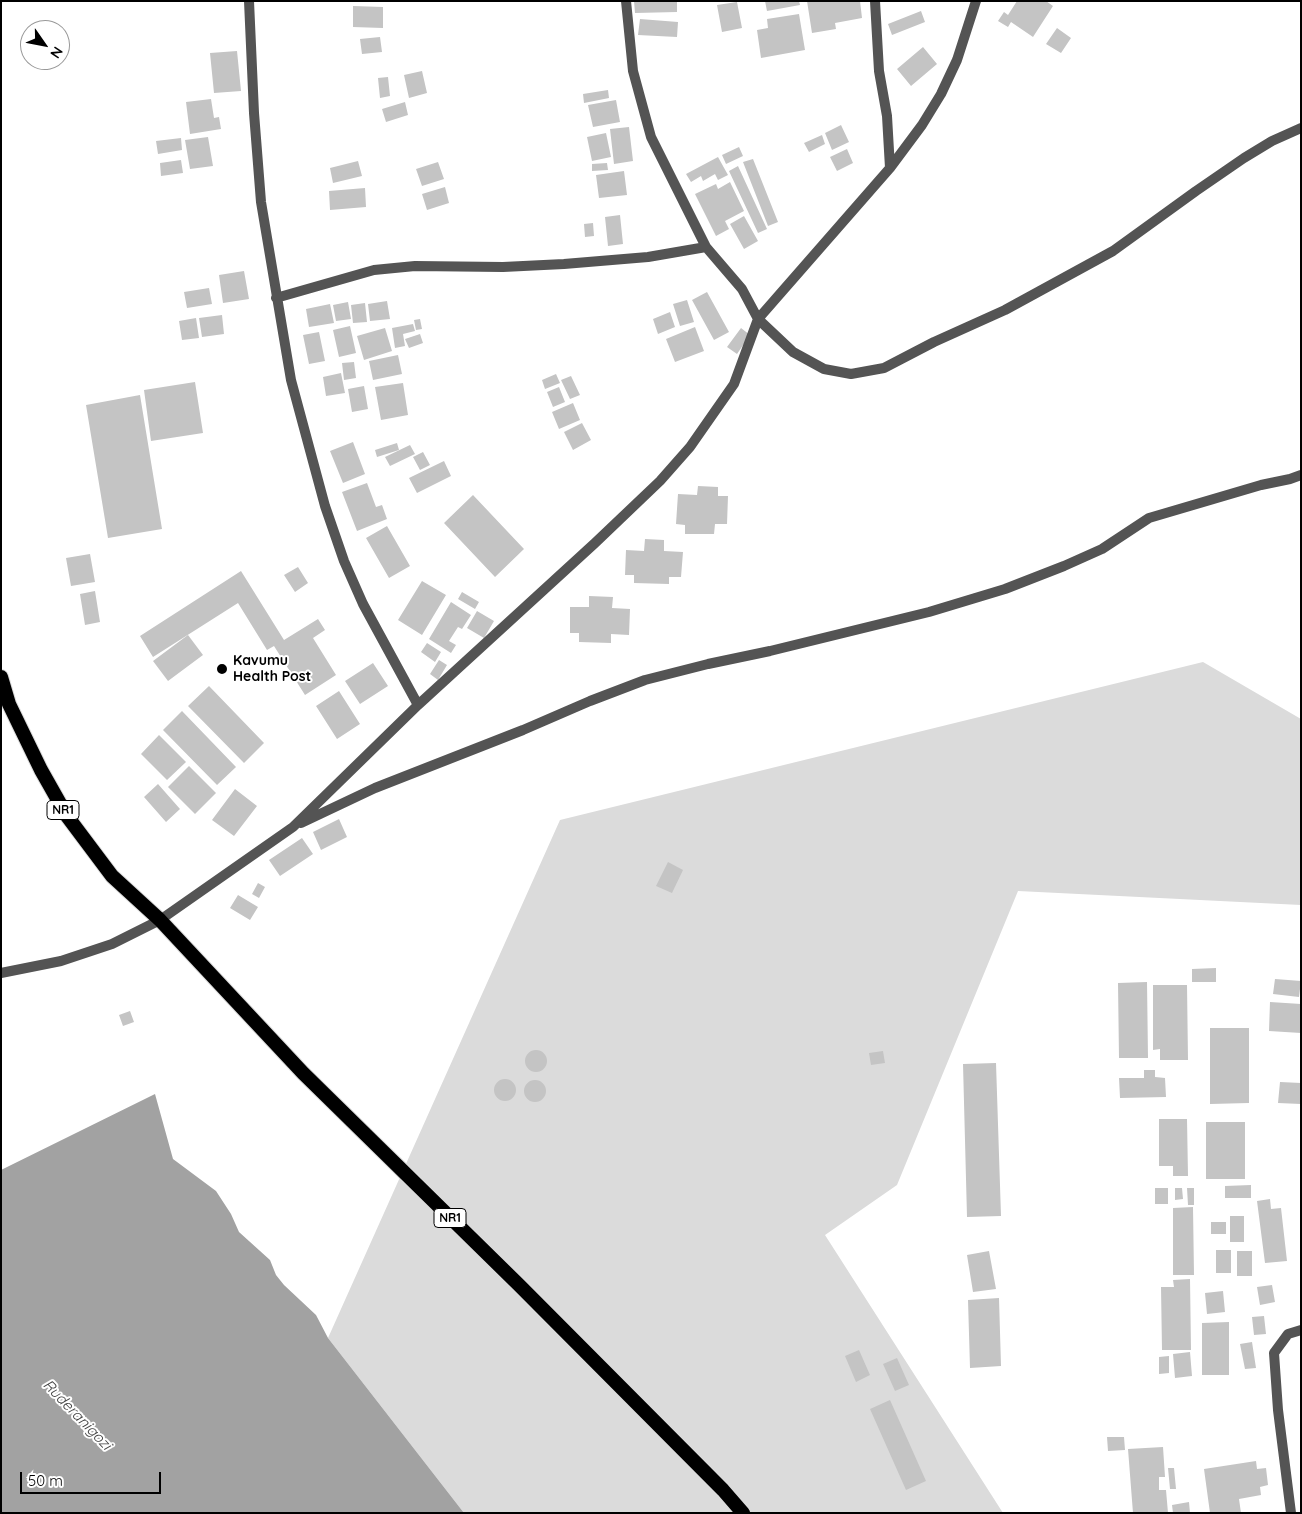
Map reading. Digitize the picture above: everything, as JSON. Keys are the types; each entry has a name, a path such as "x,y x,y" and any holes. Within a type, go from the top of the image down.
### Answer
{"highway":[{"name":"NR1","path":"1,676 9,704 40,770 66,816 112,876 160,920 303,1073 519,1285 723,1490 743,1513"}],"street":[{"path":"249,1 260,202 291,380 325,506 344,561 363,604 418,705"},
{"path":"626,1 633,71 651,136 706,247 742,288 758,319 793,352 824,370 851,374 884,368 934,342 1005,310 1113,251 1244,158 1272,141 1301,128"},
{"path":"875,1 879,71 887,116 890,168"},
{"path":"1,973 61,961 112,944 160,920 293,827 418,705 660,481 696,439 734,384 758,319 890,168 922,125 941,94 957,60 976,1"},
{"path":"276,298 374,270 415,266 503,267 564,264 648,257 706,247"},
{"path":"293,827 375,788 645,680 928,612 1005,589 1102,549 1149,518 1260,485 1301,475"},
{"path":"1291,1513 1278,1410 1274,1353 1288,1334 1301,1330"}],"shaded area":[{"path":"1203,662 1301,719 1301,905 1018,891 897,1185 825,1235 1003,1513 464,1513 328,1338 560,820"}],"water":[{"name":"Ruderanigozi","path":"155,1094 173,1159 216,1191 231,1214 239,1232 270,1260 276,1275 284,1285 316,1315 328,1338 464,1513 1,1513 1,1170"}],"building":[{"path":"634,1 677,1 677,12 635,13"},
{"path":"765,1 799,1 800,5 767,11"},
{"path":"807,1 860,1 862,18 835,23 836,29 812,33"},
{"path":"1017,1 1046,1 1053,6 1033,37 1011,22 1008,27 998,21 1004,12 1008,15"},
{"path":"737,2 742,28 722,32 717,5"},
{"path":"353,6 383,7 383,28 353,27"},
{"path":"921,11 925,22 892,35 888,24"},
{"path":"799,14 805,50 761,58 757,30 768,28 767,19"},
{"path":"640,19 678,22 677,37 638,35"},
{"path":"1057,28 1071,38 1061,53 1046,44"},
{"path":"380,37 382,52 362,54 360,39"},
{"path":"923,47 937,64 911,86 897,69"},
{"path":"237,51 241,91 214,93 210,53"},
{"path":"422,71 427,93 409,98 404,75"},
{"path":"388,77 390,96 380,98 378,78"},
{"path":"608,90 609,98 584,103 583,94"},
{"path":"211,99 214,118 219,117 221,129 190,134 186,102"},
{"path":"616,100 620,122 593,127 588,105"},
{"path":"405,102 408,115 386,122 382,109"},
{"path":"841,125 849,142 832,150 825,133"},
{"path":"629,127 633,161 614,164 610,129"},
{"path":"606,133 611,157 592,161 587,137"},
{"path":"822,135 825,144 809,152 804,143"},
{"path":"208,137 213,166 190,169 185,140"},
{"path":"181,138 182,150 158,154 156,141"},
{"path":"739,147 743,156 726,164 722,155"},
{"path":"847,149 853,163 837,171 830,157"},
{"path":"718,157 728,175 718,180 715,174 703,181 701,176 691,182 686,174"},
{"path":"753,159 778,222 768,226 743,162"},
{"path":"181,160 183,173 161,176 160,163"},
{"path":"358,161 362,176 333,183 330,168"},
{"path":"438,162 444,179 422,186 416,169"},
{"path":"607,163 608,170 592,171 592,164"},
{"path":"738,166 767,229 758,233 729,171"},
{"path":"624,171 627,195 599,198 596,175"},
{"path":"730,182 744,211 725,221 729,229 716,236 695,194 716,184 718,189"},
{"path":"445,187 449,203 427,210 422,194"},
{"path":"365,188 366,207 330,210 329,191"},
{"path":"620,215 623,244 608,246 605,217"},
{"path":"744,216 758,241 744,249 730,224"},
{"path":"593,223 594,236 585,237 584,224"},
{"path":"244,271 249,299 223,303 219,275"},
{"path":"209,288 212,304 187,308 184,292"},
{"path":"707,292 729,332 714,340 692,300"},
{"path":"687,300 694,322 680,326 673,304"},
{"path":"387,301 390,319 370,321 368,304"},
{"path":"348,302 351,319 336,321 333,305"},
{"path":"365,303 367,322 353,323 351,305"},
{"path":"330,304 334,323 309,327 306,309"},
{"path":"670,312 675,327 658,334 653,319"},
{"path":"222,315 224,334 202,337 199,318"},
{"path":"196,318 199,338 182,340 179,321"},
{"path":"420,319 422,329 416,330 414,320"},
{"path":"413,324 415,331 403,334 405,346 395,348 392,328"},
{"path":"350,326 356,353 339,357 333,330"},
{"path":"695,327 704,351 675,362 666,339"},
{"path":"385,328 392,351 364,360 357,336"},
{"path":"741,328 750,335 737,354 727,347"},
{"path":"319,332 325,361 309,364 303,335"},
{"path":"420,334 423,343 409,348 405,339"},
{"path":"398,355 402,374 373,380 369,361"},
{"path":"354,362 356,378 344,380 342,363"},
{"path":"341,373 345,393 326,396 323,377"},
{"path":"556,374 560,383 545,389 542,380"},
{"path":"571,376 580,395 570,399 561,380"},
{"path":"195,382 203,433 151,441 144,390"},
{"path":"403,383 408,415 381,420 375,387"},
{"path":"364,386 368,409 352,412 348,389"},
{"path":"559,387 565,402 553,407 547,392"},
{"path":"140,395 162,529 108,538 86,405"},
{"path":"573,403 580,420 559,429 552,412"},
{"path":"582,423 591,440 573,450 564,432"},
{"path":"353,442 365,474 343,483 330,451"},
{"path":"397,443 399,450 377,457 375,450"},
{"path":"410,445 415,454 390,466 385,457"},
{"path":"423,452 430,465 420,470 413,457"},
{"path":"444,461 451,476 417,493 409,478"},
{"path":"367,483 376,507 382,505 387,519 357,531 342,492"},
{"path":"698,486 718,487 718,496 728,496 727,524 715,524 714,534 685,534 685,525 676,524 678,494 697,495"},
{"path":"473,495 524,549 495,577 444,523"},
{"path":"387,526 410,566 389,578 366,538"},
{"path":"645,539 664,540 664,551 683,552 681,577 669,577 669,584 634,583 634,575 625,575 626,550 644,551"},
{"path":"90,554 95,582 71,586 66,558"},
{"path":"298,567 308,583 295,592 284,575"},
{"path":"241,571 284,640 318,619 325,630 313,638 336,675 305,695 274,646 267,650 238,603 153,657 140,636"},
{"path":"422,581 446,595 422,635 398,620"},
{"path":"95,591 100,622 85,625 80,594"},
{"path":"462,592 479,602 475,609 458,599"},
{"path":"589,596 613,597 612,608 630,609 629,635 611,634 611,643 579,642 579,633 570,633 570,607 589,607"},
{"path":"451,602 471,615 462,629 458,627 449,641 456,645 451,653 429,639"},
{"path":"477,611 494,621 484,638 467,628"},
{"path":"188,635 203,655 168,681 153,661"},
{"path":"427,643 441,652 435,662 421,652"},
{"path":"439,660 447,665 438,680 430,674"},
{"path":"373,663 388,686 360,704 345,681"},
{"path":"209,686 264,743 244,763 188,706"},
{"path":"339,691 360,724 337,739 316,706"},
{"path":"182,711 236,767 217,785 163,730"},
{"path":"159,735 186,762 167,780 141,754"},
{"path":"189,766 216,793 195,814 168,787"},
{"path":"158,784 180,809 166,822 144,797"},
{"path":"235,789 257,806 234,836 212,820"},
{"path":"339,819 347,837 321,850 313,832"},
{"path":"302,838 313,854 280,876 269,860"},
{"path":"668,862 683,870 672,893 656,886"},
{"path":"258,883 265,887 259,898 252,894"},
{"path":"238,895 258,907 250,920 230,908"},
{"path":"1216,968 1216,982 1192,982 1192,969"},
{"path":"1275,979 1301,981 1299,997 1273,994"},
{"path":"1147,982 1148,1058 1119,1058 1118,983"},
{"path":"1153,985 1187,985 1188,1060 1160,1060 1160,1049 1153,1050"},
{"path":"1270,1002 1301,1004 1301,1033 1269,1031"},
{"path":"130,1011 134,1022 123,1026 119,1015"},
{"path":"1210,1028 1249,1028 1249,1103 1210,1104"},
{"path":"536,1050 546,1057 547,1061 540,1071 536,1072 526,1065 525,1061 532,1051"},
{"path":"883,1051 885,1063 871,1065 869,1053"},
{"path":"996,1063 1001,1216 967,1217 963,1064"},
{"path":"1144,1070 1155,1070 1155,1077 1165,1078 1166,1097 1120,1098 1119,1078 1144,1078"},
{"path":"505,1079 515,1086 516,1090 509,1100 505,1101 495,1094 494,1090 501,1080"},
{"path":"535,1080 545,1087 546,1091 539,1101 535,1102 525,1095 524,1091 531,1081"},
{"path":"1280,1082 1301,1083 1301,1104 1278,1103"},
{"path":"1159,1119 1187,1119 1188,1176 1173,1176 1173,1166 1159,1166"},
{"path":"1206,1122 1245,1122 1245,1179 1206,1179"},
{"path":"1251,1185 1251,1198 1225,1198 1225,1186"},
{"path":"1155,1188 1168,1188 1168,1204 1155,1204"},
{"path":"1175,1188 1182,1188 1183,1199 1175,1200"},
{"path":"1187,1188 1194,1188 1194,1205 1188,1205"},
{"path":"1270,1199 1271,1209 1281,1208 1287,1261 1265,1263 1257,1201"},
{"path":"1193,1207 1194,1275 1173,1275 1173,1208"},
{"path":"1230,1216 1244,1216 1244,1242 1230,1242"},
{"path":"1211,1222 1226,1222 1226,1234 1211,1234"},
{"path":"1216,1250 1231,1250 1231,1273 1216,1273"},
{"path":"989,1251 996,1289 973,1292 967,1255"},
{"path":"1237,1251 1252,1251 1252,1276 1237,1276"},
{"path":"1190,1279 1191,1350 1162,1350 1161,1287 1174,1287 1173,1280"},
{"path":"1272,1285 1275,1302 1260,1305 1257,1287"},
{"path":"1223,1291 1225,1312 1207,1314 1205,1293"},
{"path":"999,1298 1001,1366 970,1368 968,1300"},
{"path":"1264,1316 1266,1334 1254,1335 1252,1317"},
{"path":"1229,1322 1229,1375 1202,1375 1202,1323"},
{"path":"1252,1342 1256,1368 1245,1369 1240,1344"},
{"path":"859,1350 870,1375 856,1382 845,1356"},
{"path":"1190,1352 1192,1376 1175,1378 1173,1354"},
{"path":"1169,1356 1169,1373 1159,1374 1159,1357"},
{"path":"897,1358 909,1385 895,1391 883,1364"},
{"path":"890,1400 926,1481 906,1490 870,1409"},
{"path":"1107,1437 1124,1437 1125,1450 1108,1451"},
{"path":"1163,1447 1165,1477 1159,1477 1159,1490 1166,1490 1168,1513 1133,1513 1128,1449"},
{"path":"1256,1461 1257,1469 1266,1468 1268,1485 1260,1487 1261,1495 1239,1499 1241,1513 1210,1513 1204,1469"},
{"path":"1168,1468 1174,1468 1176,1489 1170,1489"},
{"path":"1189,1502 1190,1513 1173,1513 1172,1505"}],"place":[{"name":"Kavumu Health Post","path":"222,669"}]}
